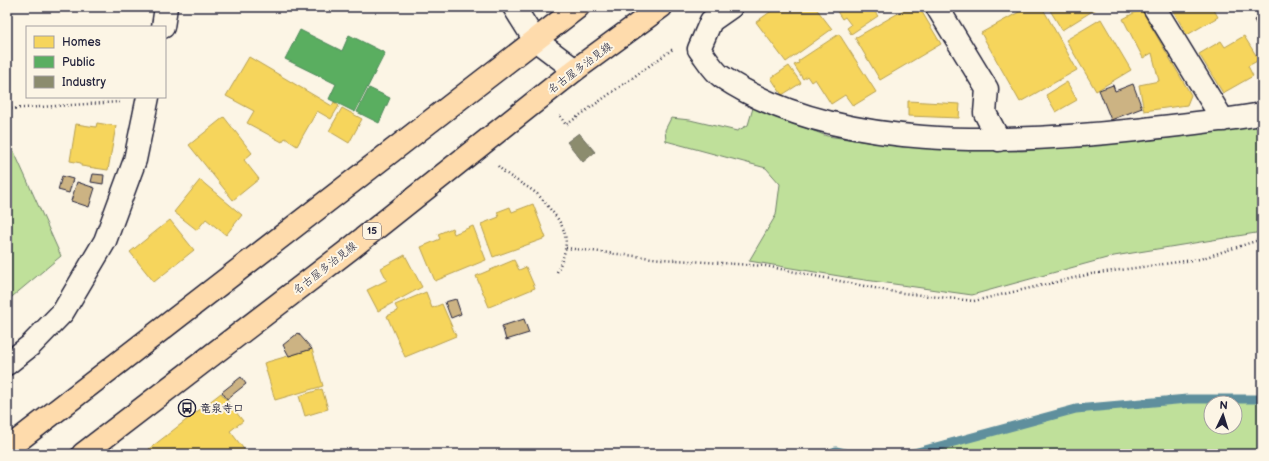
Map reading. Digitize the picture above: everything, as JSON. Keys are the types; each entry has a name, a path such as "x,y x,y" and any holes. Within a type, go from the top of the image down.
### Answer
{"main road":[{"path":"7,448 534,39 578,7"},
{"name":"名古屋多治見線","path":"83,454 209,359 482,145 575,70 661,7"}],"street":[{"path":"163,26 166,7"},
{"path":"514,7 534,39 575,70"},
{"path":"731,7 711,21 699,49 721,76 768,102 814,118 886,134 999,140 1065,137 1223,120 1262,114"},
{"path":"937,7 988,89 985,114 999,140"},
{"path":"1154,7 1223,120"},
{"path":"7,364 31,345 63,312 105,241 135,160 148,99"}],"path":[{"path":"566,124 674,48"},
{"path":"7,110 148,99"},
{"path":"482,145 507,174 536,193 560,221 566,235 566,248 556,274"},
{"path":"566,248 661,259 766,266 894,292 974,301 1091,274 1200,259 1262,239"}],"green space":[{"path":"753,108 827,136 903,147 1022,151 1154,140 1262,124 1262,232 1114,256 972,295 851,278 749,261 776,215 780,184 766,168 666,141 665,130 671,118 690,120 737,131 748,125"},
{"path":"7,136 61,256 7,301"},
{"path":"1186,402 1203,402 1203,435 1243,435 1243,402 1262,402 1262,454 919,454 1079,411"}],"building: Homes":[{"path":"777,7 815,7 832,29 786,62 756,22"},
{"path":"834,7 883,7 875,12 878,16 851,34 847,28 851,25 845,17 842,19"},
{"path":"909,7 919,7 941,44 880,80 855,38"},
{"path":"1028,7 1042,7 1077,70 1020,102 981,33"},
{"path":"1048,7 1099,7 1062,30"},
{"path":"1171,7 1219,7 1214,10 1218,17 1187,35"},
{"path":"1141,9 1191,95 1187,105 1144,111 1139,85 1159,81 1152,53 1143,58 1123,19"},
{"path":"1101,19 1131,70 1096,91 1066,40"},
{"path":"839,34 876,92 853,106 845,95 831,104 815,79 811,82 807,76 803,79 794,65"},
{"path":"1244,36 1259,60 1248,66 1253,76 1223,93 1199,54 1221,41 1225,47"},
{"path":"249,57 332,106 334,102 339,106 331,119 317,111 297,146 285,138 282,142 247,123 254,111 226,96"},
{"path":"789,66 801,83 782,95 771,78"},
{"path":"1067,82 1077,100 1056,112 1046,95"},
{"path":"908,101 960,104 959,118 908,116"},
{"path":"342,108 362,119 349,143 329,131"},
{"path":"224,117 252,153 244,160 259,179 233,200 189,145"},
{"path":"97,123 116,126 108,170 81,166 81,163 70,161 76,124 96,127"},
{"path":"200,180 242,215 226,235 206,219 197,230 174,212"},
{"path":"533,204 546,238 493,257 481,224 499,217 497,212 510,207 512,212"},
{"path":"170,220 194,250 154,282 130,252"},
{"path":"473,226 486,260 435,281 421,247 440,239 438,234 452,228 454,234"},
{"path":"405,255 422,287 378,311 367,290 387,280 381,268"},
{"path":"514,260 519,270 526,267 535,288 489,307 476,276"},
{"path":"426,292 432,308 442,304 456,336 405,357 387,316 398,311 395,305"},
{"path":"312,349 323,386 275,400 264,363"},
{"path":"322,389 328,409 305,416 299,396"},
{"path":"221,393 243,421 230,431 246,452 243,454 152,454 149,449"}],"building: Public":[{"path":"300,30 342,51 349,35 385,53 355,112 329,99 336,84 285,59"},
{"path":"369,88 390,98 379,123 357,112"}],"building: Industry":[{"path":"579,133 595,152 583,162 567,142"}],"building: Other":[{"path":"1262,15 1262,34 1254,20"},
{"path":"1133,84 1142,108 1111,120 1099,90 1113,85 1115,91"},
{"path":"93,174 104,175 103,184 91,182"},
{"path":"62,176 73,179 69,193 58,190"},
{"path":"77,182 95,188 89,207 71,201"},
{"path":"456,299 461,314 451,318 445,302"},
{"path":"524,319 529,333 506,340 502,326"},
{"path":"298,333 312,349 289,356 283,345"},
{"path":"241,377 246,384 227,399 222,392"}],"waterway":[{"path":"910,454 1076,409 1187,399 1262,399"},
{"path":"829,454 836,451 849,454"}],"place":[{"name":"竜泉寺口","path":"187,408"}]}
